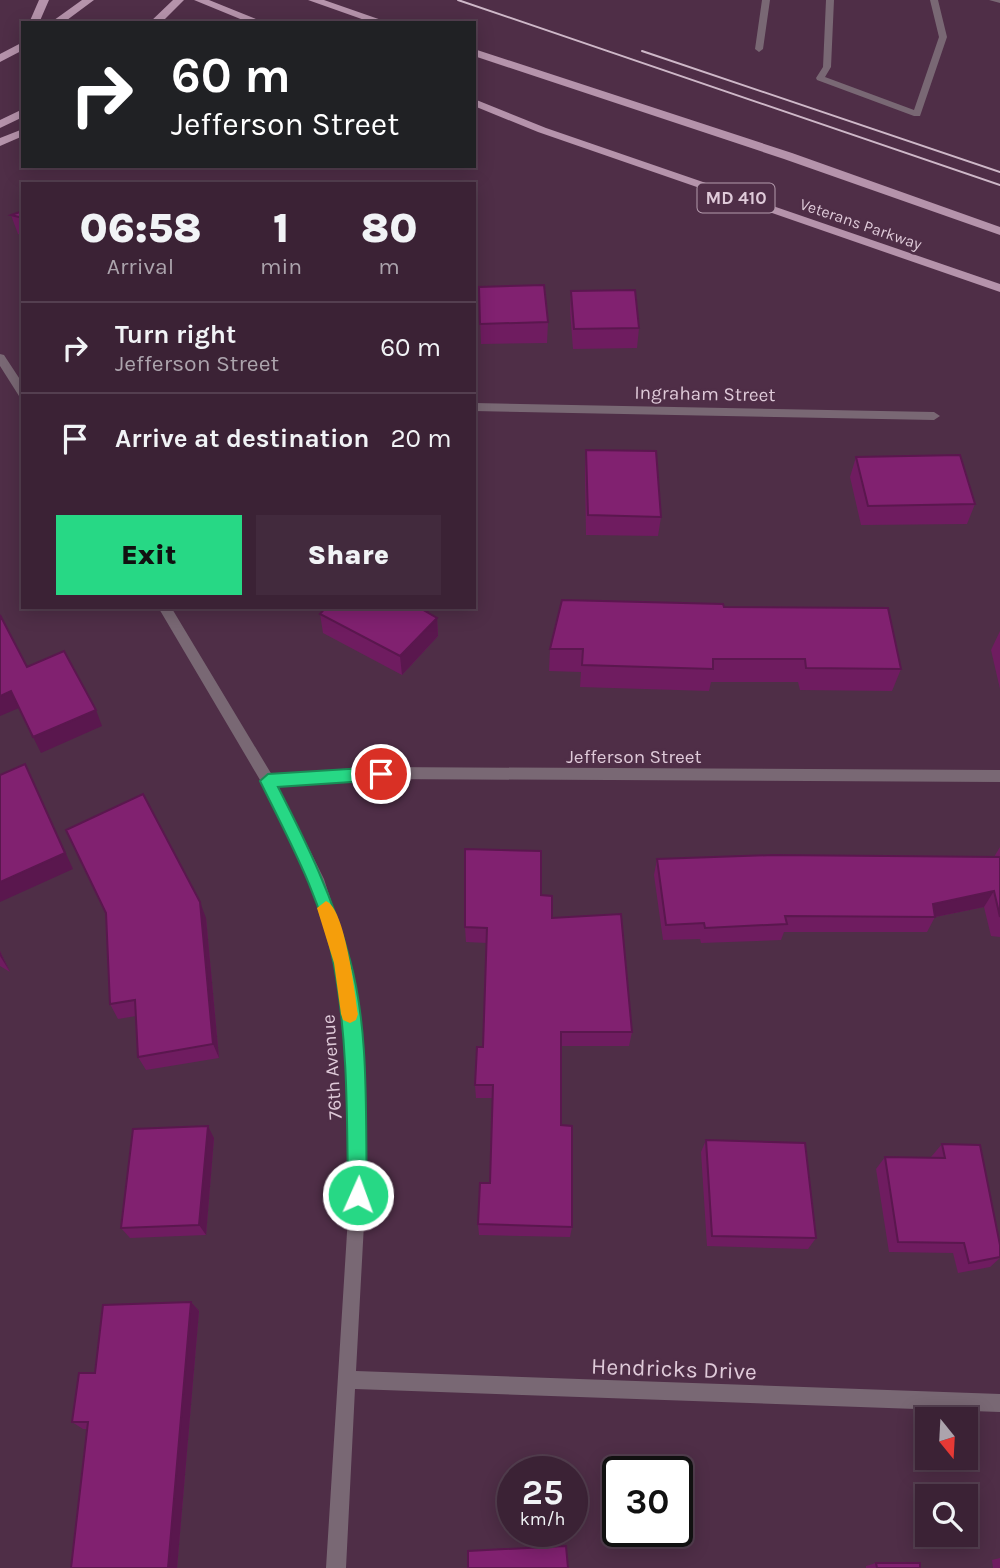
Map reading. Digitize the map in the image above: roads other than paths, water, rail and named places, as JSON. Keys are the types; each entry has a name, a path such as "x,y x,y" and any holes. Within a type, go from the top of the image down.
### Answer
{"main road":[{"path":"36,21 44,0"},
{"path":"58,21 89,0"},
{"path":"156,21 179,0"},
{"path":"199,0 256,21"},
{"path":"313,0 379,21"},
{"path":"11,52 21,40"},
{"path":"0,59 21,45"},
{"path":"476,53 761,147 1000,232"},
{"name":"Veterans Parkway","path":"476,104 542,130 1000,288"},
{"path":"0,125 21,113"},
{"path":"0,142 21,133"}],"street":[{"path":"759,49 766,0"},
{"path":"830,0 827,67 820,78 917,114 943,37 934,0"},
{"path":"993,0 1000,1"},
{"path":"2,366 21,388"},
{"name":"Ingraham Street","path":"476,407 934,416"},
{"name":"76th Avenue","path":"165,609 268,781 320,891 342,963 355,1052 359,1169 336,1568"},
{"name":"Jefferson Street","path":"268,781 381,774 1000,776"},
{"name":"Hendricks Drive","path":"346,1380 1000,1403"}],"tram line":[{"path":"458,0 1000,185"},
{"path":"642,51 1000,172"}]}
